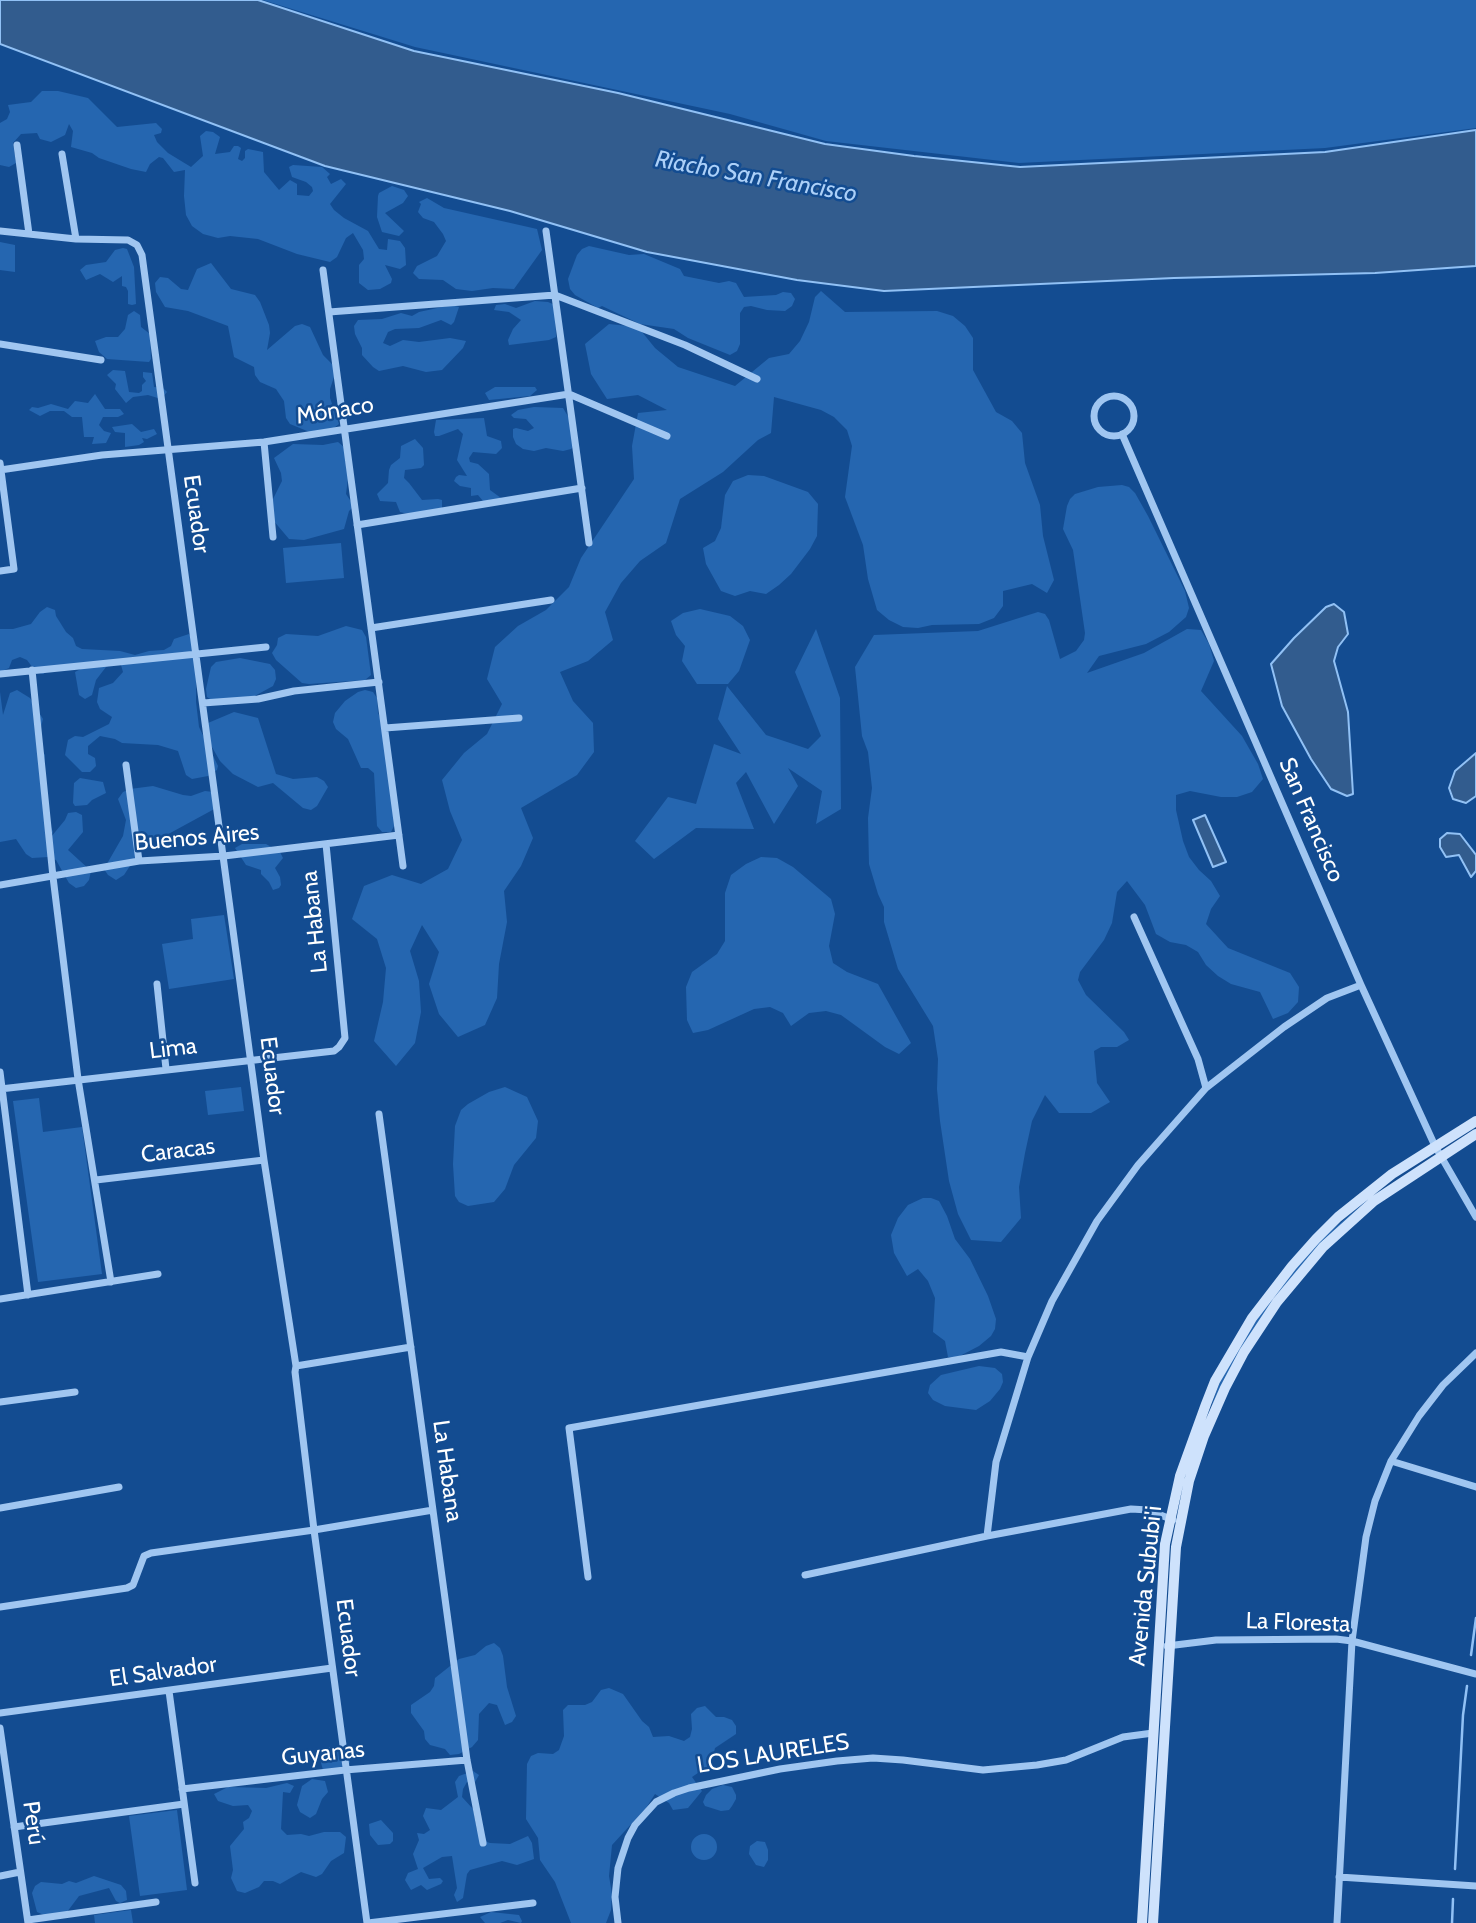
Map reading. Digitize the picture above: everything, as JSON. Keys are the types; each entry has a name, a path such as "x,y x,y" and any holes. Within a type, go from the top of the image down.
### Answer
{"street":[{"path":"17,145 29,234"},
{"path":"0,231 76,239 62,154"},
{"path":"545,231 589,543"},
{"name":"Ecuador","path":"76,239 128,240 137,245 142,255 264,1160 296,1366 345,1770 368,1923"},
{"path":"323,270 403,866"},
{"path":"329,312 555,295 685,345 757,379"},
{"path":"0,344 101,360"},
{"path":"569,394 667,436"},
{"name":"Mónaco","path":"0,470 102,454 264,442 569,394"},
{"path":"1119,396 1130,404 1133,421 1122,434 1108,435 1097,425 1094,414 1096,407 1105,398 1119,396"},
{"name":"San Francisco","path":"1122,434 1361,985 1438,1151 1476,1217"},
{"path":"264,442 273,537"},
{"path":"0,463 14,569 0,571"},
{"path":"357,525 582,488"},
{"path":"371,628 551,600"},
{"path":"0,674 266,647"},
{"path":"32,670 53,877 78,1079 111,1283"},
{"path":"203,703 379,682"},
{"path":"384,728 519,718"},
{"path":"127,765 139,861"},
{"name":"Buenos Aires","path":"0,885 139,861 223,856 399,835"},
{"name":"La Habana","path":"326,844 345,1038"},
{"path":"1134,917 1198,1059 1206,1088"},
{"path":"157,984 166,1069"},
{"path":"987,1536 996,1462 1028,1357 1052,1301 1097,1221 1138,1165 1206,1088 1283,1027 1327,998 1361,985"},
{"name":"Lima","path":"1,1089 334,1051 343,1044 345,1038"},
{"path":"0,1072 28,1295"},
{"name":"La Habana","path":"379,1114 467,1760 483,1843"},
{"name":"Avenida Sububi'i","path":"1438,1151 1476,1121"},
{"name":"Avenida Sububi'i","path":"1153,1923 1164,1647 1163,1568 1175,1521 1180,1476 1206,1404 1252,1318 1292,1266 1338,1217 1392,1174 1476,1134"},
{"name":"Caracas","path":"96,1180 264,1160"},
{"path":"0,1299 158,1274"},
{"path":"296,1366 411,1347"},
{"path":"588,1577 569,1428 1001,1352 1028,1357"},
{"path":"1337,1923 1352,1641 1366,1537 1375,1501 1391,1461 1419,1416 1443,1385 1476,1353"},
{"path":"0,1402 75,1392"},
{"path":"1391,1461 1476,1487"},
{"path":"0,1508 119,1487"},
{"path":"805,1574 1131,1509 1148,1510 1175,1521"},
{"path":"0,1607 127,1588 132,1585 144,1556 152,1553 433,1510"},
{"name":"La Floresta","path":"1164,1647 1216,1640 1335,1639 1352,1641 1476,1674"},
{"name":"Avenida Sububi'i","path":"1142,1923 1153,1733 1164,1647"},
{"name":"El Salvador","path":"0,1713 332,1668"},
{"path":"169,1691 195,1883"},
{"name":"Perú","path":"0,1728 3,1771 28,1922"},
{"name":"LOS LAURELES","path":"618,1923 615,1897 618,1868 628,1838 635,1825 656,1802 682,1790 780,1769 849,1760 903,1760 983,1770 1037,1765 1066,1760 1123,1737 1153,1733"},
{"name":"Guyanas","path":"183,1789 345,1770 467,1760"},
{"path":"14,1828 184,1804"},
{"path":"0,1876 20,1872"},
{"path":"1339,1877 1476,1886"},
{"path":"28,1922 156,1902"},
{"path":"368,1923 534,1903"}],"shaded area":[{"path":"263,0 1476,0 1476,128 1325,148 1019,163 826,141 730,114 415,47"},
{"path":"42,91 58,91 88,98 117,127 156,123 162,129 161,133 154,135 157,142 168,153 191,167 203,156 200,136 206,131 220,137 215,154 230,152 234,146 238,146 241,148 238,159 242,161 248,149 263,152 264,172 279,190 290,180 297,184 297,195 309,196 313,191 312,187 292,177 289,167 322,167 330,174 327,177 331,184 341,179 346,184 330,204 334,210 368,231 379,249 387,250 388,239 400,241 405,248 406,265 400,269 385,265 392,279 391,283 380,289 368,290 359,283 359,265 364,259 363,250 353,233 346,238 337,257 330,262 297,254 258,239 230,236 218,238 203,234 192,226 186,215 185,170 174,172 163,158 159,157 150,164 146,172 131,169 71,147 73,131 69,124 65,135 51,142 40,139 37,133 21,134 13,143 16,163 9,167 0,165 0,123 7,119 10,112 8,105 31,102"},
{"path":"392,186 404,190 408,196 403,203 385,213 404,231 399,236 382,232 377,217 379,193"},
{"path":"427,198 444,208 537,229 542,250 514,289 472,291 456,289 443,280 419,279 413,273 417,266 437,256 446,241 434,222 423,218 418,212 421,204 419,202"},
{"path":"0,242 15,245 15,272 0,270"},
{"path":"589,246 629,255 644,254 680,269 684,276 719,283 736,283 744,297 783,292 791,293 795,299 792,306 785,311 744,307 740,313 740,344 737,351 730,355 688,338 674,329 640,324 602,306 598,308 575,295 570,289 568,279 577,255"},
{"path":"127,249 134,267 136,304 132,305 128,304 128,291 122,286 122,276 113,282 100,274 86,280 80,270 86,265 106,262 115,250"},
{"path":"211,263 231,289 255,295 260,302 269,325 267,350 295,326 302,324 310,327 323,355 334,366 330,398 339,424 334,428 312,433 290,424 286,418 284,401 276,389 260,382 254,367 234,357 228,326 188,311 165,307 156,292 155,283 160,277 168,278 181,289 188,290 197,269"},
{"path":"821,291 845,312 937,311 953,316 965,326 973,338 973,370 996,412 1012,421 1022,433 1025,463 1040,505 1043,536 1054,580 1047,593 1032,584 1003,591 1003,606 994,618 979,624 918,628 903,627 889,620 877,610 868,579 863,545 845,497 852,446 847,430 834,417 821,410 774,397 771,433 758,440 723,472 680,499 666,543 640,561 621,583 605,612 613,640 588,661 560,672 573,701 593,723 594,752 577,775 521,808 533,838 521,866 504,891 507,922 499,964 497,998 485,1025 458,1037 439,1014 429,984 439,952 422,925 410,951 419,981 421,1012 415,1043 396,1066 374,1041 383,1002 386,968 377,939 352,919 364,886 392,875 421,884 448,869 462,840 450,811 442,780 464,753 487,734 502,704 487,679 495,647 518,626 546,610 569,587 581,558 634,479 632,446 638,413 667,410 638,395 607,399 591,374 585,344 609,324 638,327 655,348 678,367 735,386 769,358 789,354 800,341 809,322 815,297"},
{"path":"535,301 555,305 556,337 509,345 508,340 513,329 521,320 509,312 494,310 496,305 505,304 516,308"},
{"path":"451,305 459,307 451,325 441,320 419,328 395,329 388,332 383,343 390,346 403,340 419,342 450,338 466,341 463,348 442,370 426,372 403,366 379,371 362,355 354,326 358,320 382,319 401,313 412,316"},
{"path":"134,311 140,315 141,327 150,334 151,359 149,362 107,359 99,352 95,341 118,337 125,329 128,315"},
{"path":"113,370 125,371 129,392 142,391 142,385 146,381 143,372 152,373 154,387 163,388 167,392 161,399 148,395 133,397 126,403 115,389 116,384 107,375"},
{"path":"495,387 535,387 537,390 530,396 489,400 485,393"},
{"path":"95,394 105,409 120,409 124,414 118,417 103,417 99,425 104,431 111,433 106,443 92,444 94,437 84,437 82,417 72,417 64,411 50,411 40,416 29,410 32,407 51,404 68,409 75,401 88,403"},
{"path":"534,407 563,408 572,423 574,446 571,449 563,451 546,448 534,451 523,449 516,444 513,429 528,431 534,428 526,419 514,418 511,415 518,410"},
{"path":"484,418 487,436 501,441 502,448 496,454 473,452 469,458 470,462 478,464 489,474 490,490 501,498 491,503 483,501 478,495 471,496 471,488 460,486 454,481 459,475 467,476 457,460 463,434 458,429 439,436 435,436 434,432 436,420"},
{"path":"132,424 141,432 154,429 157,434 147,439 142,438 144,442 139,445 125,447 125,433 115,432 112,427"},
{"path":"415,439 423,448 424,465 421,468 405,470 404,478 422,500 442,500 442,508 412,514 400,512 396,502 380,501 377,494 388,483 389,470 400,458 401,446"},
{"path":"338,442 344,447 348,478 346,494 354,506 349,511 344,529 304,540 289,539 273,520 271,503 282,481 274,458 293,444 323,445"},
{"path":"748,475 764,476 808,492 818,504 817,536 791,574 779,585 766,594 750,591 735,596 721,591 706,564 703,548 715,541 721,528 725,495 733,481"},
{"path":"1122,485 1135,493 1148,516 1185,591 1189,608 1186,617 1169,632 1146,644 1099,656 1087,673 1144,653 1187,629 1201,630 1214,661 1201,691 1242,736 1263,779 1252,792 1237,797 1190,791 1176,795 1176,810 1183,841 1189,857 1211,881 1220,896 1211,909 1206,924 1228,948 1290,973 1299,987 1298,1002 1288,1013 1273,1019 1260,992 1231,984 1206,965 1198,952 1156,934 1145,905 1127,881 1117,892 1112,923 1104,940 1080,972 1078,980 1086,995 1129,1040 1117,1047 1101,1047 1094,1051 1097,1083 1110,1102 1091,1113 1059,1113 1045,1095 1032,1121 1025,1153 1019,1187 1021,1218 1001,1242 971,1240 958,1214 949,1181 940,1121 938,1059 933,1026 898,969 884,922 884,907 869,864 868,818 872,788 868,752 862,736 855,667 874,635 978,631 1038,612 1045,614 1049,620 1060,659 1076,651 1084,640 1085,633 1073,550 1063,529 1067,506 1075,494 1098,487"},
{"path":"341,543 344,578 286,583 283,548"},
{"path":"47,607 55,610 66,632 73,638 76,646 82,649 120,651 135,655 164,650 171,646 174,639 189,634 193,641 196,665 199,727 218,766 217,770 208,776 192,779 186,775 178,751 158,745 122,743 100,736 88,746 88,754 95,758 96,766 90,772 82,772 65,755 68,740 75,736 83,737 109,724 112,717 100,709 97,702 99,688 113,683 123,672 121,665 106,667 96,680 92,695 85,699 79,695 75,672 94,662 56,667 43,674 36,672 27,660 20,657 12,660 9,668 0,672 0,629 31,624"},
{"path":"700,609 730,616 743,626 750,640 739,671 728,684 697,684 682,661 685,646 676,635 671,621 683,613"},
{"path":"346,626 362,630 366,637 371,675 365,680 302,683 276,660 272,653 278,638 286,634 318,636"},
{"path":"816,629 840,698 841,809 816,824 822,791 788,768 798,786 774,824 746,772 736,783 754,829 696,828 654,859 635,841 668,797 696,804 714,744 741,754 718,719 727,686 766,735 808,749 821,736 795,672"},
{"path":"240,658 270,664 275,670 276,679 273,686 251,698 213,701 207,697 211,667 216,662"},
{"path":"17,690 30,698 43,719 37,743 45,755 42,779 48,794 47,817 53,832 51,837 68,813 76,812 82,815 83,832 68,850 91,871 84,886 76,888 69,883 56,860 48,857 32,858 26,854 16,839 0,842 0,692 3,715 10,693"},
{"path":"365,690 373,692 377,698 378,713 388,736 394,826 391,832 382,832 377,826 374,773 368,768 361,768 348,739 336,729 333,722 335,713 345,701"},
{"path":"234,712 258,718 276,774 293,779 317,777 324,781 328,787 317,806 311,810 303,808 273,783 258,787 233,774 220,761 205,735 208,723"},
{"path":"80,778 103,782 106,793 87,805 75,806 74,783"},
{"path":"153,786 191,796 205,791 213,792 218,807 161,838 145,843 124,875 116,880 104,869 123,836 126,820 118,799 123,792 130,789"},
{"path":"242,844 266,844 280,852 283,858 275,868 280,877 279,888 273,890 261,870 246,865 235,848"},
{"path":"761,857 777,858 793,867 831,899 835,914 829,946 833,963 847,972 878,984 911,1043 899,1054 841,1015 826,1011 809,1013 791,1026 783,1013 770,1007 754,1009 708,1030 693,1033 687,1020 686,987 692,972 717,954 725,941 725,893 731,875"},
{"path":"224,915 234,979 169,989 162,944 193,939 191,919"},
{"path":"241,1087 244,1111 208,1115 205,1091"},
{"path":"505,1087 527,1097 538,1121 536,1138 514,1165 505,1189 494,1202 468,1206 459,1202 455,1196 455,1126 461,1110 468,1104 489,1092"},
{"path":"39,1098 43,1132 82,1127 102,1274 38,1282 13,1101"},
{"path":"1372,1196 1320,1244 1274,1298 1240,1350 1211,1407 1219,1384 1237,1349 1272,1297 1318,1242"},
{"path":"923,1198 939,1201 955,1239 970,1259 988,1296 996,1319 991,1336 956,1358 948,1357 945,1341 933,1332 935,1298 928,1281 918,1269 907,1276 894,1253 891,1235 898,1218 908,1205"},
{"path":"979,1366 995,1368 1002,1374 1003,1382 990,1401 976,1410 945,1406 933,1400 928,1393 930,1385 941,1375"},
{"path":"494,1643 503,1656 507,1687 516,1716 512,1722 505,1725 497,1705 489,1703 479,1714 478,1740 472,1747 459,1754 450,1755 445,1749 430,1745 411,1713 411,1705 430,1692 435,1678 459,1659 475,1655"},
{"path":"609,1688 623,1694 649,1727 653,1737 669,1736 684,1741 690,1737 691,1714 697,1708 705,1706 716,1717 732,1720 736,1726 736,1734 715,1748 711,1764 692,1777 702,1791 688,1808 673,1810 669,1803 655,1794 646,1808 612,1845 609,1876 611,1910 606,1923 571,1923 555,1882 540,1860 538,1838 526,1819 527,1764 531,1756 538,1753 553,1754 559,1750 564,1736 563,1710 568,1705 585,1705 592,1702 601,1690"},
{"path":"337,1746 348,1753 350,1762 347,1769 323,1770 320,1759 323,1752 329,1747"},
{"path":"473,1771 479,1775 475,1782 467,1782 462,1797 473,1809 477,1830 490,1843 510,1844 528,1836 532,1843 534,1859 517,1865 502,1861 470,1870 463,1898 457,1902 454,1895 457,1888 452,1856 442,1857 423,1868 429,1879 440,1878 443,1881 441,1884 427,1890 421,1885 411,1890 405,1880 408,1873 418,1869 413,1854 419,1840 417,1833 424,1834 430,1830 423,1816 426,1808 441,1810 458,1797 455,1782 459,1776"},
{"path":"312,1779 325,1781 328,1792 316,1814 310,1818 300,1812 297,1805 302,1786"},
{"path":"287,1783 294,1786 290,1793 283,1792 281,1829 287,1835 309,1836 340,1832 346,1837 344,1853 331,1861 322,1874 316,1877 301,1872 280,1884 264,1881 259,1887 245,1893 237,1891 231,1878 233,1870 230,1846 244,1829 243,1822 249,1818 252,1811 248,1805 233,1806 218,1801 214,1794 228,1787 266,1788"},
{"path":"723,1785 732,1787 736,1795 729,1810 721,1811 705,1806 703,1802 706,1795 712,1789"},
{"path":"177,1810 187,1890 140,1896 129,1816"},
{"path":"381,1820 393,1833 393,1841 390,1844 378,1845 370,1835 369,1824"},
{"path":"704,1834 713,1838 717,1847 713,1856 704,1860 695,1856 691,1847 695,1838"},
{"path":"757,1841 765,1842 768,1850 768,1860 764,1867 756,1865 749,1854 750,1846"},
{"path":"94,1876 121,1885 126,1891 127,1900 120,1903 116,1901 109,1888 79,1896 67,1912 44,1915 37,1912 32,1893 35,1886 41,1882 76,1883"},
{"path":"131,1910 133,1923 95,1923 94,1915"},
{"path":"491,1912 519,1915 522,1921 485,1923 480,1917"}],"water":[{"name":"Riacho San Francisco","path":"0,0 258,0 414,51 618,93 825,144 1020,167 1325,152 1476,130 1476,266 1375,273 1174,278 884,291 797,280 647,252 510,211 325,166 0,44"},
{"path":"1334,604 1344,612 1348,634 1338,647 1334,661 1348,712 1353,794 1347,796 1331,789 1311,759 1282,706 1271,664 1326,607"},
{"path":"1476,753 1476,796 1466,803 1453,799 1449,788 1455,771"},
{"path":"1205,815 1226,862 1213,867 1193,820"},
{"path":"1447,833 1460,834 1476,855 1476,871 1471,877 1459,855 1446,857 1440,847 1440,839"}],"waterway":[{"path":"1471,1655 1476,1618"},
{"path":"1455,1869 1467,1686"},
{"path":"1452,1923 1453,1899"}]}
